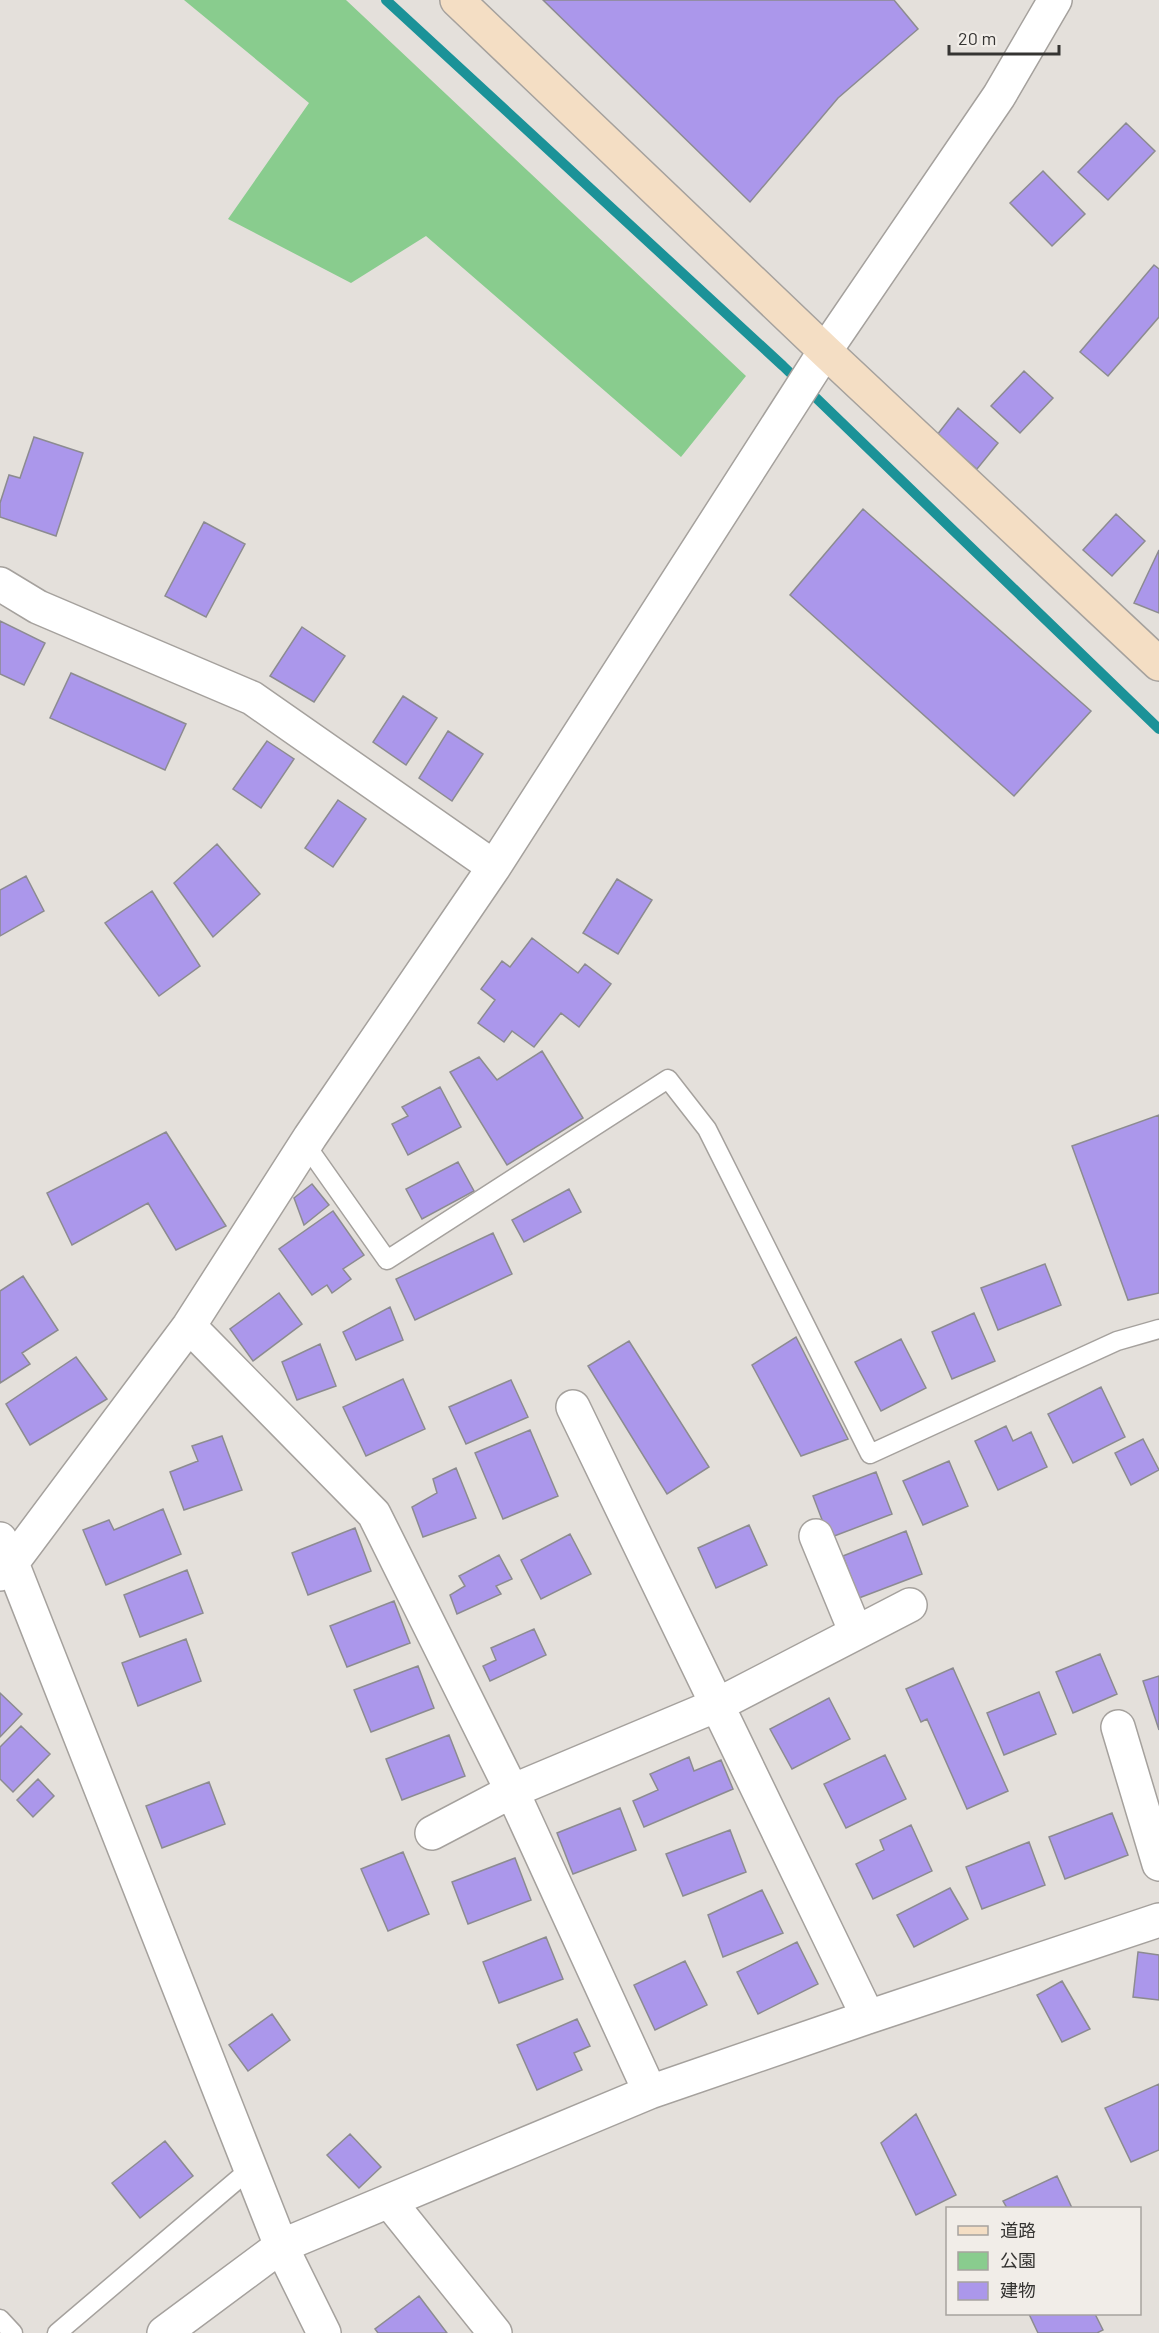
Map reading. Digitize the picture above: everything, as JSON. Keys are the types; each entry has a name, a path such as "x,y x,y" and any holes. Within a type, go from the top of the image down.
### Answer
{"street":[{"path":"457,0 819,361 1159,664"},
{"path":"324,2333 281,2246 4,1559 189,1326 306,1145 494,867 819,361 999,96 1055,0"},
{"path":"0,584 38,608 252,698 494,867"},
{"path":"189,1326 374,1514 512,1791 650,2092"},
{"path":"573,1407 868,2016"},
{"path":"816,1536 856,1633"},
{"path":"432,1833 512,1791 717,1705 910,1605"},
{"path":"1118,1727 1159,1864"},
{"path":"164,2333 281,2246 650,2092 868,2016 1159,1920"},
{"path":"389,2201 495,2333"}],"lane":[{"path":"306,1145 387,1260 668,1079 707,1129 870,1454 1117,1341 1159,1329"},
{"path":"57,2333 250,2169"},
{"path":"0,2319 13,2333"}],"green space":[{"path":"184,0 346,0 746,376 681,457 426,236 351,283 228,219 309,103"}],"building":[{"path":"543,0 894,0 918,29 838,98 750,202"},
{"path":"1126,123 1155,151 1108,200 1078,172"},
{"path":"1043,171 1085,214 1052,246 1010,203"},
{"path":"1154,265 1159,269 1159,317 1108,376 1080,352"},
{"path":"1024,371 1053,398 1020,433 991,406"},
{"path":"958,408 998,443 977,469 937,435"},
{"path":"34,437 83,453 56,536 0,517 0,503 9,475 20,478"},
{"path":"863,509 1091,711 1014,796 790,595"},
{"path":"1116,514 1145,541 1112,576 1083,550"},
{"path":"204,522 245,544 206,617 165,596"},
{"path":"1159,550 1159,613 1134,603"},
{"path":"0,621 45,643 24,685 0,674"},
{"path":"302,627 345,656 314,702 270,676"},
{"path":"71,673 186,724 165,770 50,718"},
{"path":"403,696 437,718 406,765 373,742"},
{"path":"448,731 483,754 452,801 419,778"},
{"path":"267,741 294,759 261,808 233,789"},
{"path":"338,800 366,819 333,867 305,848"},
{"path":"217,844 260,894 213,937 174,883"},
{"path":"26,876 44,911 0,936 0,890"},
{"path":"617,879 652,900 618,954 583,933"},
{"path":"152,891 200,966 159,996 105,923"},
{"path":"532,938 578,973 585,964 611,984 579,1027 561,1013 534,1047 512,1031 504,1042 478,1023 495,1000 481,989 502,961 510,967"},
{"path":"542,1051 583,1118 507,1165 450,1072 479,1057 497,1080"},
{"path":"440,1087 461,1127 408,1155 392,1124 408,1116 402,1107"},
{"path":"1159,1115 1159,1293 1128,1300 1072,1146"},
{"path":"166,1132 226,1226 176,1250 148,1203 72,1245 47,1193"},
{"path":"458,1162 474,1191 422,1219 406,1189"},
{"path":"312,1184 329,1205 304,1225 294,1198"},
{"path":"569,1189 581,1212 524,1242 512,1220"},
{"path":"333,1211 364,1255 343,1269 351,1279 332,1293 327,1285 312,1295 279,1249"},
{"path":"493,1233 512,1274 415,1320 396,1279"},
{"path":"1045,1264 1061,1305 998,1330 981,1288"},
{"path":"23,1276 58,1330 22,1353 30,1364 0,1383 0,1291"},
{"path":"279,1293 302,1324 253,1361 230,1329"},
{"path":"390,1307 403,1340 356,1360 343,1332"},
{"path":"974,1313 995,1361 952,1379 932,1332"},
{"path":"796,1337 848,1439 801,1456 752,1365"},
{"path":"901,1339 926,1388 881,1411 855,1362"},
{"path":"629,1341 709,1467 667,1494 588,1366"},
{"path":"320,1344 336,1386 297,1400 282,1362"},
{"path":"76,1357 107,1399 30,1445 6,1404"},
{"path":"403,1379 425,1429 366,1456 343,1407"},
{"path":"511,1380 528,1417 466,1444 449,1407"},
{"path":"1101,1387 1125,1437 1073,1463 1048,1414"},
{"path":"1006,1426 1013,1441 1031,1432 1047,1467 998,1490 975,1441"},
{"path":"530,1430 558,1496 503,1519 475,1453"},
{"path":"222,1436 242,1490 184,1510 170,1472 198,1461 192,1446"},
{"path":"1143,1439 1159,1470 1131,1485 1115,1453"},
{"path":"949,1461 968,1506 923,1525 903,1481"},
{"path":"456,1468 476,1518 423,1537 412,1507 437,1493 433,1479"},
{"path":"876,1472 892,1514 829,1538 813,1496"},
{"path":"163,1509 181,1554 106,1585 83,1530 109,1520 114,1530"},
{"path":"749,1525 767,1565 716,1588 698,1548"},
{"path":"355,1528 371,1571 308,1595 292,1553"},
{"path":"906,1531 922,1574 859,1598 843,1556"},
{"path":"570,1534 591,1574 541,1599 521,1560"},
{"path":"499,1555 512,1579 496,1586 501,1594 457,1614 450,1595 465,1586 459,1576"},
{"path":"187,1570 203,1613 140,1637 124,1595"},
{"path":"394,1601 410,1643 347,1667 330,1626"},
{"path":"534,1629 546,1655 490,1681 483,1666 496,1660 491,1648"},
{"path":"186,1639 201,1681 138,1706 122,1663"},
{"path":"1100,1654 1117,1694 1073,1713 1056,1672"},
{"path":"418,1666 434,1708 371,1732 354,1690"},
{"path":"953,1668 1008,1791 967,1809 927,1719 921,1722 906,1689"},
{"path":"1159,1676 1159,1730 1143,1681"},
{"path":"1039,1692 1056,1734 1004,1755 987,1713"},
{"path":"0,1693 22,1714 0,1737"},
{"path":"829,1698 850,1739 792,1769 770,1729"},
{"path":"21,1726 50,1754 13,1792 0,1779 0,1747"},
{"path":"449,1735 465,1776 402,1800 386,1759"},
{"path":"885,1755 906,1799 846,1828 824,1784"},
{"path":"689,1757 694,1771 721,1760 733,1789 644,1827 633,1801 658,1790 650,1774"},
{"path":"38,1779 54,1796 33,1817 17,1800"},
{"path":"209,1782 225,1824 162,1848 146,1806"},
{"path":"620,1808 636,1850 573,1874 557,1833"},
{"path":"1112,1813 1128,1855 1065,1879 1049,1837"},
{"path":"911,1825 932,1871 873,1899 856,1864 884,1850 880,1840"},
{"path":"730,1830 746,1872 683,1896 666,1854"},
{"path":"1029,1842 1045,1885 982,1909 966,1867"},
{"path":"403,1852 429,1914 388,1931 361,1869"},
{"path":"515,1858 531,1900 468,1924 452,1882"},
{"path":"950,1888 968,1919 914,1947 897,1915"},
{"path":"762,1890 783,1933 723,1957 708,1915"},
{"path":"546,1937 563,1979 499,2003 483,1962"},
{"path":"797,1942 818,1984 758,2014 737,1972"},
{"path":"1138,1952 1159,1955 1159,2000 1133,1997"},
{"path":"685,1961 707,2005 655,2030 634,1985"},
{"path":"1062,1981 1090,2029 1062,2042 1037,1995"},
{"path":"272,2014 290,2040 248,2071 229,2045"},
{"path":"577,2019 590,2046 574,2053 582,2070 537,2090 517,2045"},
{"path":"1159,2084 1159,2150 1131,2162 1105,2108"},
{"path":"916,2114 956,2195 916,2215 881,2143"},
{"path":"350,2134 381,2167 359,2188 327,2155"},
{"path":"165,2141 193,2176 140,2218 112,2183"},
{"path":"1057,2176 1072,2207 1006,2207 1003,2201"},
{"path":"419,2296 447,2333 378,2333 375,2329"},
{"path":"1029,2315 1096,2315 1103,2330 1097,2333 1038,2333"}],"waterway":[{"path":"386,0 783,366 1159,729"}]}
